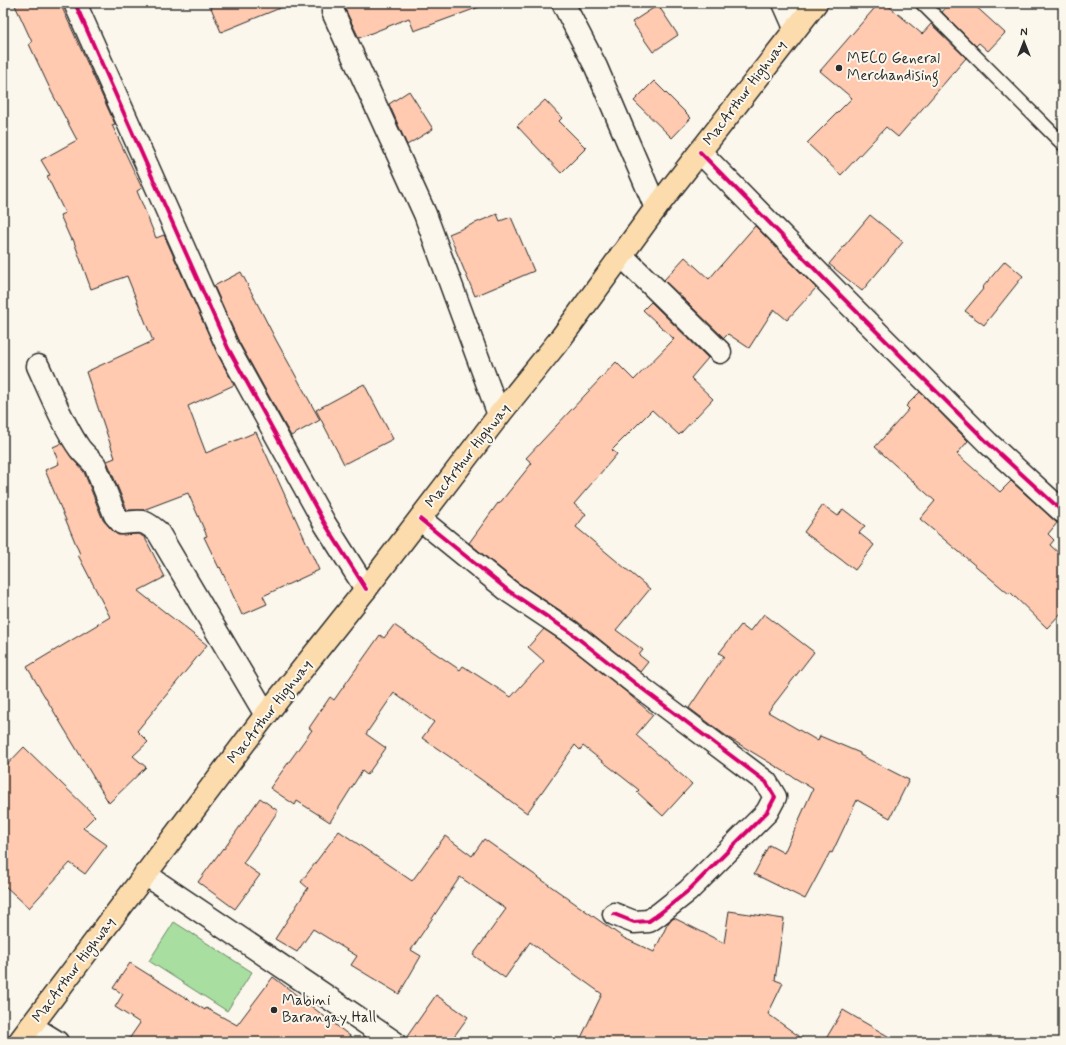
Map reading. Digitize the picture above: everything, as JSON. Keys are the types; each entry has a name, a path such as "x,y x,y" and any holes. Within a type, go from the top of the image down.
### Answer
{"highway":[{"name":"MacArthur Highway","path":"25,1034 266,715 366,589 499,415 561,338 656,208 816,3"}],"street":[{"path":"75,3 228,348 325,524 366,589"},
{"path":"563,3 596,67 656,208"},
{"path":"784,3 795,28"},
{"path":"332,12 425,214 499,415"},
{"path":"700,152 842,298 988,444 1063,512"},
{"path":"621,255 720,352"},
{"path":"38,366 65,423 81,450 95,465 115,515 122,523 140,521 147,523 158,532 266,715"},
{"path":"420,518 510,592 570,632 766,782 775,797 767,812 688,891 673,904 649,920 634,922 614,914"},
{"path":"145,874 394,1042"},
{"path":"25,1034 57,1042"}],"lane":[{"path":"922,3 1063,144"}],"green space":[{"path":"174,922 252,972 227,1011 149,961"}],"building":[{"path":"14,3 60,3 115,124 112,125 142,188 137,191 156,238 164,235 217,353 234,385 188,406 206,453 256,432 319,570 263,596 267,604 242,615 220,567 219,568 204,537 207,536 188,493 143,510 127,510 107,461 115,458 86,372 153,341 127,276 91,289 73,239 71,240 60,215 65,213 47,176 50,175 41,160 77,140 52,93 29,44 32,42"},
{"path":"209,3 289,3 290,4 221,32"},
{"path":"341,3 481,3 482,6 414,31 409,18 359,38"},
{"path":"879,3 885,3 922,34 931,24 966,58 898,137 886,127 841,175 807,143 852,98 820,71"},
{"path":"950,3 972,3 1005,33 988,51 979,43 976,46 942,12"},
{"path":"658,5 678,35 653,52 632,22"},
{"path":"654,81 691,118 672,138 634,101"},
{"path":"409,91 433,129 407,145 389,104"},
{"path":"545,100 562,118 559,121 586,148 561,173 517,126"},
{"path":"497,214 500,221 511,217 534,271 475,296 449,234"},
{"path":"870,215 903,242 862,291 829,264"},
{"path":"755,226 816,288 787,320 774,309 749,348 728,334 724,338 664,280 685,257 709,279"},
{"path":"1005,261 1023,276 984,325 965,311"},
{"path":"241,272 320,420 291,436 239,342 214,286"},
{"path":"651,302 708,358 691,378 713,399 679,435 652,410 612,450 617,454 574,504 586,514 576,527 650,589 616,630 643,650 639,655 648,662 640,672 578,622 517,582 469,543 498,503 499,504 532,463 526,458 616,362 634,380 674,339 643,310"},
{"path":"364,384 393,439 344,464 316,410"},
{"path":"920,392 968,441 957,454 1000,492 1011,481 1057,523 1048,534 1054,540 1050,545 1063,557 1063,611 1047,628 1010,592 1009,594 920,519 935,501 875,447 909,409 906,406"},
{"path":"62,443 71,457 84,472 103,520 118,535 139,534 145,538 165,577 138,591 207,645 137,731 148,742 133,756 146,767 109,803 27,667 110,617 78,555 80,554 45,470 59,464 53,447"},
{"path":"823,505 838,516 843,509 865,526 859,533 874,545 855,570 804,532"},
{"path":"764,614 814,652 768,712 818,741 820,736 860,753 860,755 909,780 890,818 857,800 832,853 830,852 805,899 754,874 769,845 784,853 813,789 729,738 689,708 724,656 719,653 741,625 750,632"},
{"path":"394,625 460,670 463,666 511,697 544,661 528,647 544,629 563,642 653,715 636,735 692,784 663,816 637,792 639,790 583,746 580,750 575,745 527,813 422,738 434,722 394,693 366,734 386,748 367,775 362,771 330,822 297,801 295,805 270,788 312,730 309,728 330,697 334,700 380,635 384,638"},
{"path":"24,747 95,816 83,828 107,845 85,874 70,863 29,908 3,884 3,769"},
{"path":"260,798 278,811 243,863 260,875 235,909 198,882 223,848 224,849"},
{"path":"339,831 412,881 445,836 472,856 484,839 624,938 654,952 668,923 674,918 724,943 729,911 784,919 775,980 783,983 768,1014 807,1042 579,1042 602,994 530,942 505,978 473,955 506,909 460,877 411,950 421,956 399,994 351,965 357,956 313,929 297,952 275,939 308,888 301,882"},
{"path":"130,963 205,1010 206,1008 237,1025 273,977 358,1042 127,1042 140,1023 115,1007 123,994 113,988"},
{"path":"436,995 468,1017 450,1042 406,1042 406,1038"},
{"path":"843,1010 898,1042 824,1042"}],"cycle path":[{"path":"75,3 228,348 325,524 366,589"},
{"path":"700,152 988,443 1063,512"},
{"path":"420,519 510,592 570,632 766,782 775,797 767,812 688,891 659,914 649,921 634,922 614,914"}],"place":[{"name":"MECO General Merchandising","path":"839,68"},
{"name":"Mabini Barangay Hall","path":"274,1010"}]}
